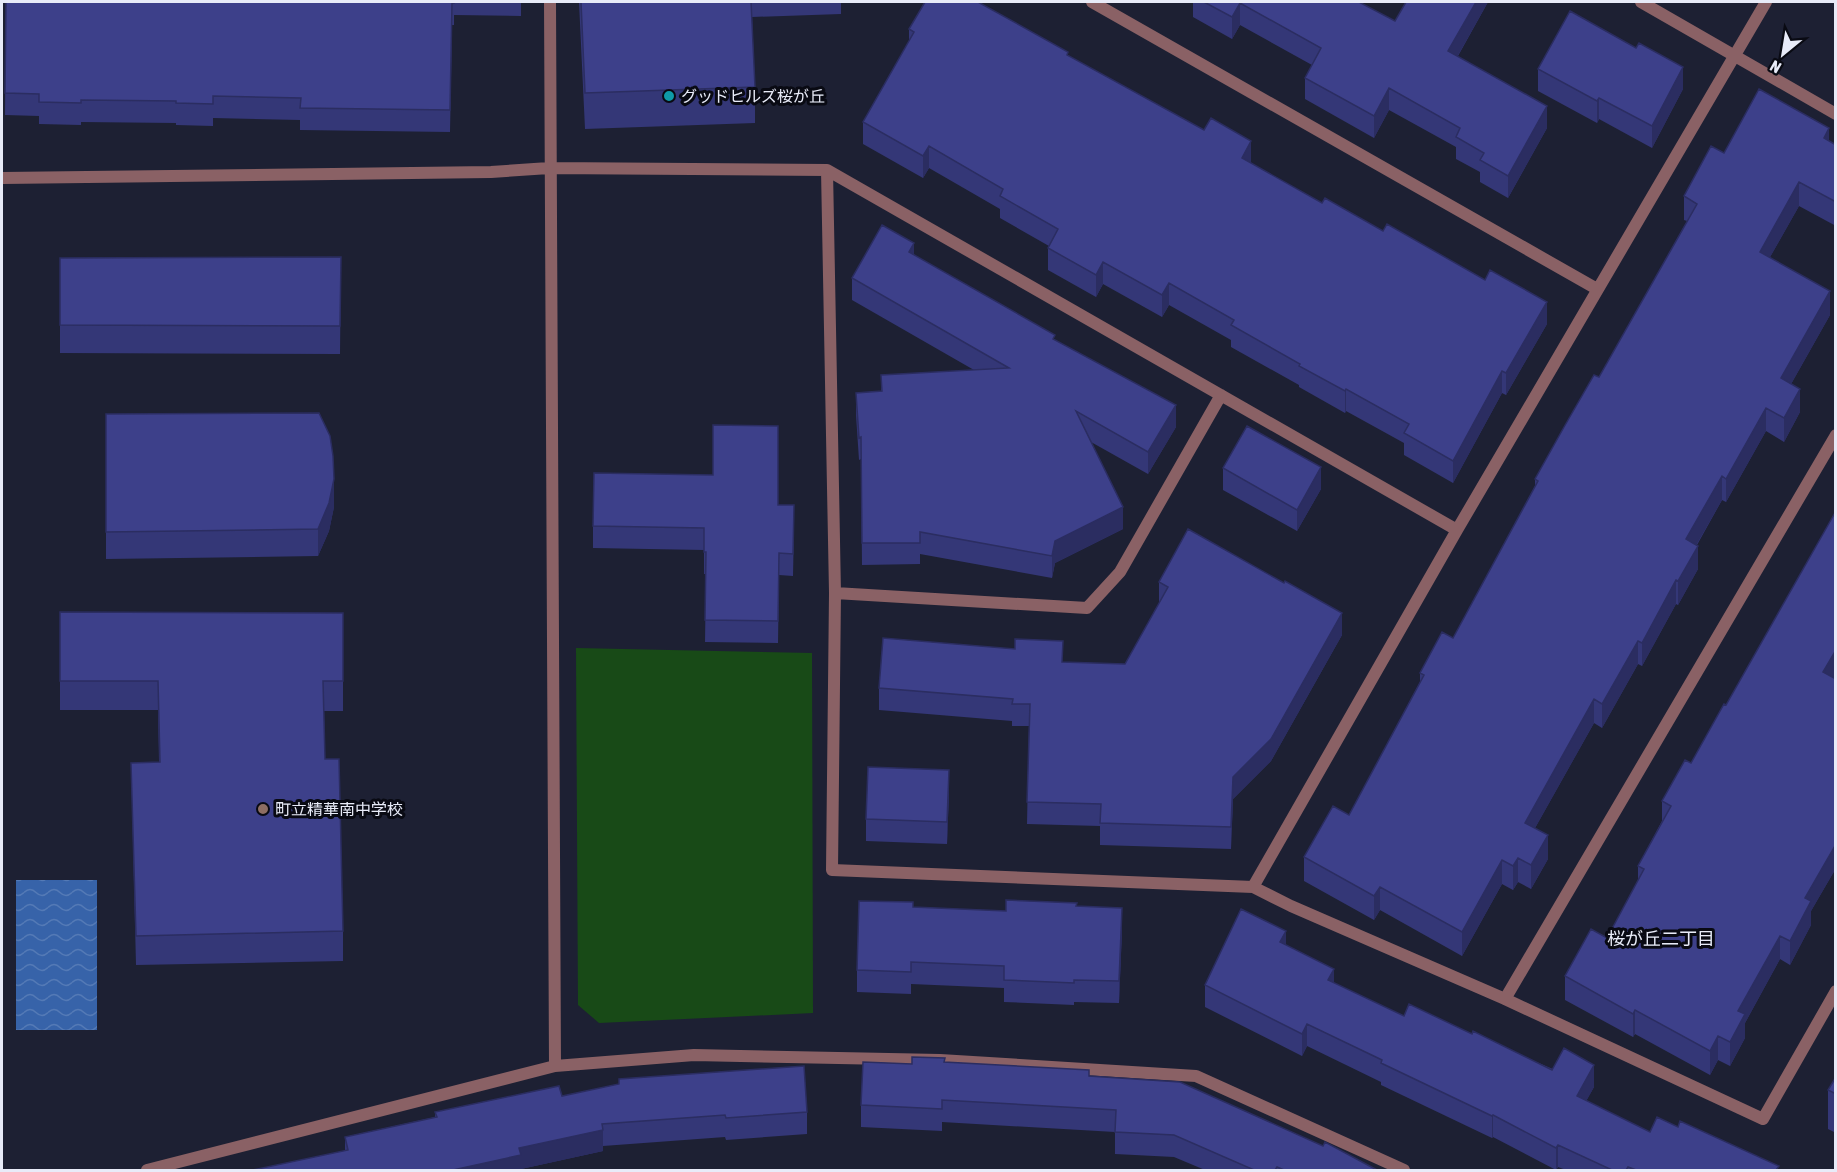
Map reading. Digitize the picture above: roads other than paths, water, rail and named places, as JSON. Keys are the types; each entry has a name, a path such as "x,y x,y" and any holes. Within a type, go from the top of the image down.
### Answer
{"street":[{"path":"550,2 555,1066"},
{"path":"1092,2 1597,289"},
{"path":"1641,2 1836,114"},
{"path":"1253,887 1457,530 1766,2"},
{"path":"2,178 491,172 549,168 827,170 1457,530"},
{"path":"827,170 835,593 832,870 1253,887 1291,906 1505,999 1762,1119 1836,991"},
{"path":"835,593 1087,608 1120,572 1221,395"},
{"path":"1505,999 1836,435"},
{"path":"147,1170 555,1066 694,1055 940,1060 1196,1076 1404,1170"}],"water":[{"path":"16,880 97,880 97,1030 16,1030"}],"place":[{"name":"グッドヒルズ桜が丘","path":"669,96"},
{"name":"町立精華南中学校","path":"263,809"}],"district":[{"name":"桜が丘二丁目","path":"1661,938"}]}
